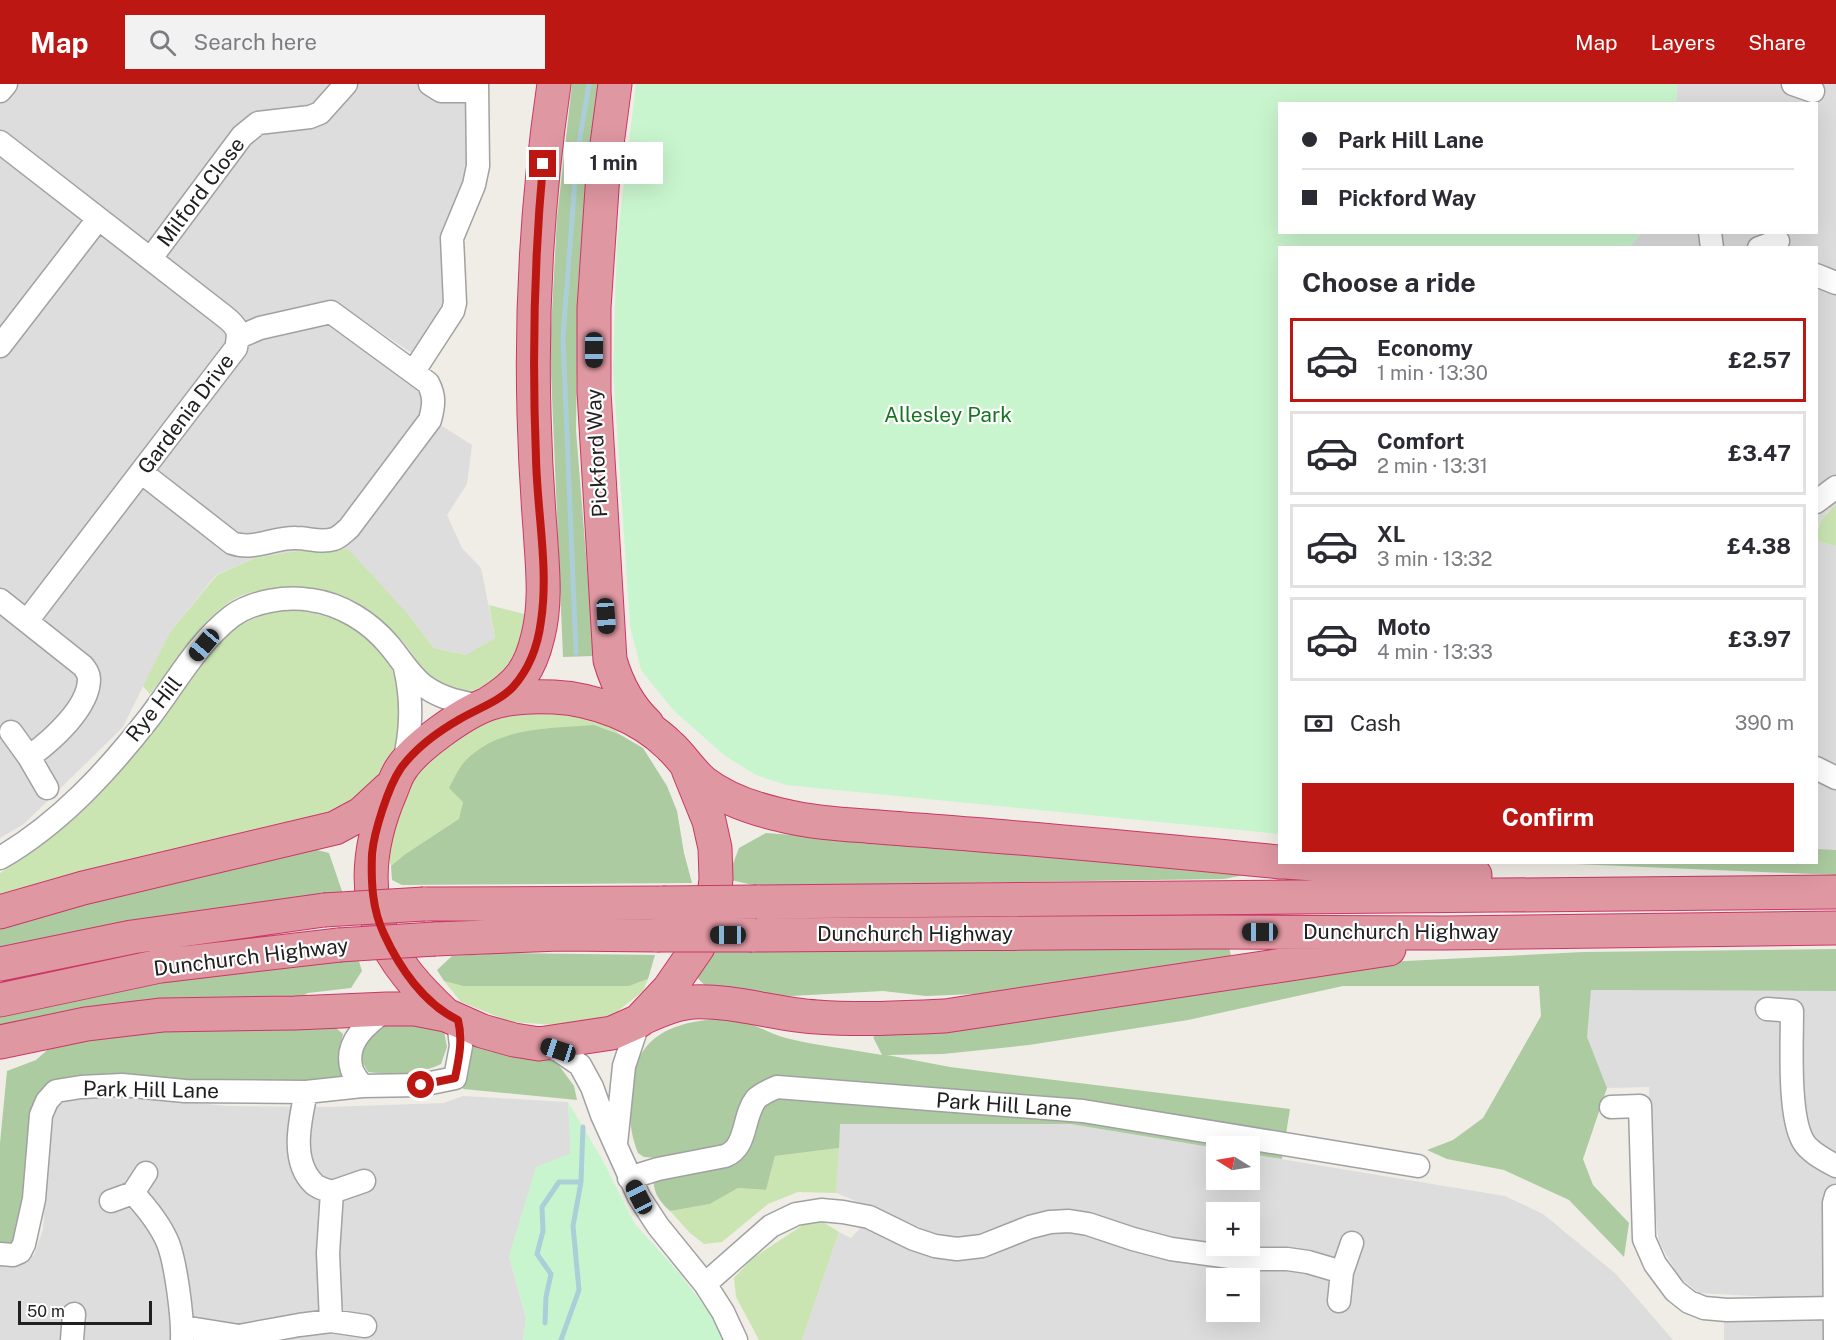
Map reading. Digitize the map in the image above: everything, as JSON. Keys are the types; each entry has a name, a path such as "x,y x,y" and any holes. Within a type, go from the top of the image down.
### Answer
{"highway":[{"path":"0,912 83,888 335,828 361,814 378,800 400,772 437,734 511,689 523,675 533,655 542,620 544,591 536,464 533,346 537,232 554,84"},
{"name":"Pickford Way","path":"615,84 603,174 594,308 594,392 610,660 616,680 639,716 701,780 722,794 781,815 814,821 1278,862"},
{"path":"486,705 535,697 578,700 621,714 659,735"},
{"path":"641,1019 685,969 698,947 712,905 716,879 715,848 709,821 685,762"},
{"path":"400,772 379,819 373,845 371,875 373,903 380,927 392,953 410,978 452,1018"},
{"path":"1318,864 1627,883 1659,893"},
{"name":"Dunchurch Highway","path":"0,964 132,937 324,910 424,904 1836,892"},
{"name":"Dunchurch Highway","path":"0,1000 160,966 339,945 560,934 1445,933 1836,928"},
{"path":"0,1042 86,1024 162,1015 415,1009 452,1018 482,1031 539,1044 612,1033 664,1008 694,1002 814,1017 879,1019 945,1016 1397,948 1445,933"}],"street":[{"path":"0,91 6,84"},
{"name":"Milford Close","path":"151,258 251,127 258,123 310,117 320,113 346,84"},
{"path":"414,371 453,311 455,303 452,238 474,185 478,166 477,88 441,91 430,84"},
{"name":"Gardenia Drive","path":"0,142 236,326 239,337 236,348 27,621"},
{"path":"0,346 98,219"},
{"path":"1818,276 1836,283"},
{"path":"141,472 232,543 250,547 266,542 296,538 333,539 349,528 430,420 434,406 434,394 428,383 331,312 260,328 239,337"},
{"path":"1818,500 1836,487"},
{"name":"Rye Hill","path":"0,858 59,816 102,773 147,720 216,631 233,615 250,606 291,599 312,600 346,610 380,635 405,668 424,686 451,700 486,705"},
{"path":"0,600 84,666 89,676 87,690 81,704 47,744 29,757"},
{"name":"Rye Hill","path":"400,772 409,743 411,714 410,689 405,668"},
{"path":"11,732 29,757 47,789"},
{"path":"1818,769 1836,778"},
{"path":"362,1086 352,1071 351,1057 355,1040 365,1026 387,1009"},
{"path":"1767,1009 1792,1011 1794,1118 1803,1142 1816,1154 1836,1166"},
{"name":"Park Hill Lane","path":"0,1254 13,1256 20,1252 24,1244 34,1199 41,1115 47,1101 56,1092 81,1087 122,1085 185,1091 306,1092 362,1086 421,1085 455,1078 461,1046 452,1018"},
{"path":"616,1144 624,1066 641,1019"},
{"path":"539,1044 558,1050 580,1065 592,1087 602,1115 639,1197 658,1226 705,1284 723,1312 736,1340"},
{"name":"Park Hill Lane","path":"629,1178 658,1168 734,1153 740,1143 747,1115 757,1098 777,1087 1083,1111 1418,1166"},
{"path":"306,1092 298,1139 302,1167 315,1185 332,1192 364,1181"},
{"path":"1611,1107 1640,1106 1644,1239 1655,1264 1675,1291 1689,1302 1704,1308 1834,1308"},
{"path":"111,1201 133,1193 146,1173"},
{"path":"331,1322 328,1253 332,1192"},
{"path":"133,1193 150,1212 168,1244 177,1282 182,1333 239,1336 299,1325 331,1322 365,1326"},
{"path":"1835,1340 1834,1203 1836,1196"},
{"path":"705,1284 771,1226 796,1214 821,1210 868,1217 914,1239 935,1246 957,1249 982,1246 1050,1222 1069,1221 1088,1224 1171,1249 1245,1259 1287,1259 1308,1262 1342,1272"},
{"path":"1339,1301 1342,1272 1352,1244"},
{"path":"72,1340 74,1314"}],"shaded area":[{"path":"0,84 469,84 471,166 447,303 416,356 348,310 336,323 420,388 426,416 472,445 467,484 447,515 462,548 481,568 495,638 467,655 434,648 407,613 309,549 255,558 216,575 170,632 123,727 24,824 0,838"},
{"path":"1677,84 1836,84 1836,505 1827,512 1818,526 1818,246 1630,246 1641,234 1818,234 1818,102 1676,102"},
{"path":"1818,541 1836,546 1836,851 1818,850"},
{"path":"1590,990 1836,991 1836,1340 1724,1340 1724,1321 1809,1299 1699,1293 1679,1277 1659,1242 1653,1196 1649,1087 1607,1088 1586,1037"},
{"path":"90,1092 227,1106 328,1107 444,1103 463,1096 568,1102 571,1153 509,1256 526,1318 523,1340 0,1340 0,1259 34,1255 43,1230 50,1118 59,1097"},
{"path":"839,1124 1070,1124 1206,1146 1206,1190 1260,1190 1260,1156 1505,1196 1543,1214 1616,1274 1673,1340 802,1340 839,1232 851,1238 860,1228 870,1227 911,1247 920,1227 836,1193"}],"green space":[{"path":"572,84 601,84 593,126 578,284 576,430 594,656 563,657 550,349 557,218"},
{"name":"Allesley Park","path":"636,84 1677,84 1676,102 1278,102 1278,234 1641,234 1630,246 1278,246 1278,834 786,785 756,775 725,756 673,710 641,670 630,626 613,369 617,240"},
{"path":"1836,505 1836,546 1818,541 1818,530 1828,513"},
{"path":"309,549 348,549 407,613 434,648 466,655 495,638 489,605 528,615 520,650 513,667 506,675 488,687 468,691 447,688 431,679 402,641 388,627 358,605 325,592 289,587 249,593 226,604 190,641 150,694 143,686 170,632 217,575 255,558"},
{"path":"291,609 330,618 352,628 378,650 389,664 396,679 401,703 396,743 387,767 369,791 345,812 0,900 0,873 75,816 228,633 258,617"},
{"path":"520,710 604,719 619,734 594,725 463,802 459,820 404,855 391,866 385,846 405,788 426,762 475,725"},
{"path":"594,725 619,734 643,748 667,786 677,811 692,883 402,885 392,880 391,866 459,819 463,802 449,788 463,763 479,749 494,741 526,731"},
{"path":"766,833 1265,871 1224,879 757,886 727,879 739,848"},
{"path":"309,848 329,853 343,894 0,955 0,922"},
{"path":"1818,849 1836,850 1836,875 1575,864 1818,864"},
{"path":"745,945 1229,947 1233,964 975,994 926,996 883,991 791,996 710,991 692,972 705,954"},
{"path":"1836,949 1836,991 1591,990 1587,1037 1607,1088 1583,1159 1593,1185 1629,1223 1624,1257 1569,1200 1504,1170 1447,1159 1427,1150 1453,1140 1483,1118 1541,1016 1539,986 1343,986 1188,1020 1029,1045 943,1054 887,1055 950,1067 1290,1109 1282,1159 1260,1156 1260,1136 1206,1136 1206,1146 1070,1124 840,1124 839,1148 775,1156 766,1190 738,1188 710,1204 670,1211 663,1205 654,1187 657,1158 644,1157 638,1153 631,1125 631,1086 643,1051 650,1042 670,1029 694,1022 723,1018 735,1019 786,1038 882,1055 873,1037 899,1025 1346,964 1583,952"},
{"path":"356,952 362,971 351,988 308,993 292,1002 0,1028 0,1008 44,997"},
{"path":"504,953 655,955 648,979 629,986 463,986 444,981 437,970 452,956"},
{"path":"648,979 643,991 613,1015 571,1026 511,1022 461,1002 444,981 463,986 629,986"},
{"path":"399,1020 444,1031 447,1047 441,1064 405,1073 368,1072 360,1058 363,1043 385,1024"},
{"path":"267,1027 336,1028 343,1034 339,1054 342,1079 311,1100 56,1092 35,1227 0,1254 0,1143 7,1071 36,1060 62,1037"},
{"path":"470,1044 555,1060 574,1086 577,1100 463,1089"},
{"path":"568,1102 602,1159 635,1224 680,1274 717,1323 722,1340 523,1340 526,1318 509,1256 536,1167 571,1153"},
{"path":"839,1148 836,1193 798,1192 768,1204 722,1242 704,1244 690,1233 670,1211 710,1204 738,1188 766,1190 775,1156"},
{"path":"823,1222 839,1232 802,1340 759,1340 736,1297 734,1278 753,1258 803,1225"}],"waterway":[{"path":"576,653 563,337 577,155 589,84"},
{"path":"561,1340 579,1290 573,1226 581,1182 583,1127"},
{"path":"545,1323 546,1297 551,1274 537,1254 543,1231 542,1207 559,1182 581,1182"}],"route":[{"path":"421,1085 455,1078 461,1046 461,1032 458,1020 446,1015 428,998 392,953 380,927 373,903 371,875 373,845 379,819 402,767 437,734 511,689 523,675 533,655 539,635 544,591 536,464 533,346 537,232 543,164"}]}
